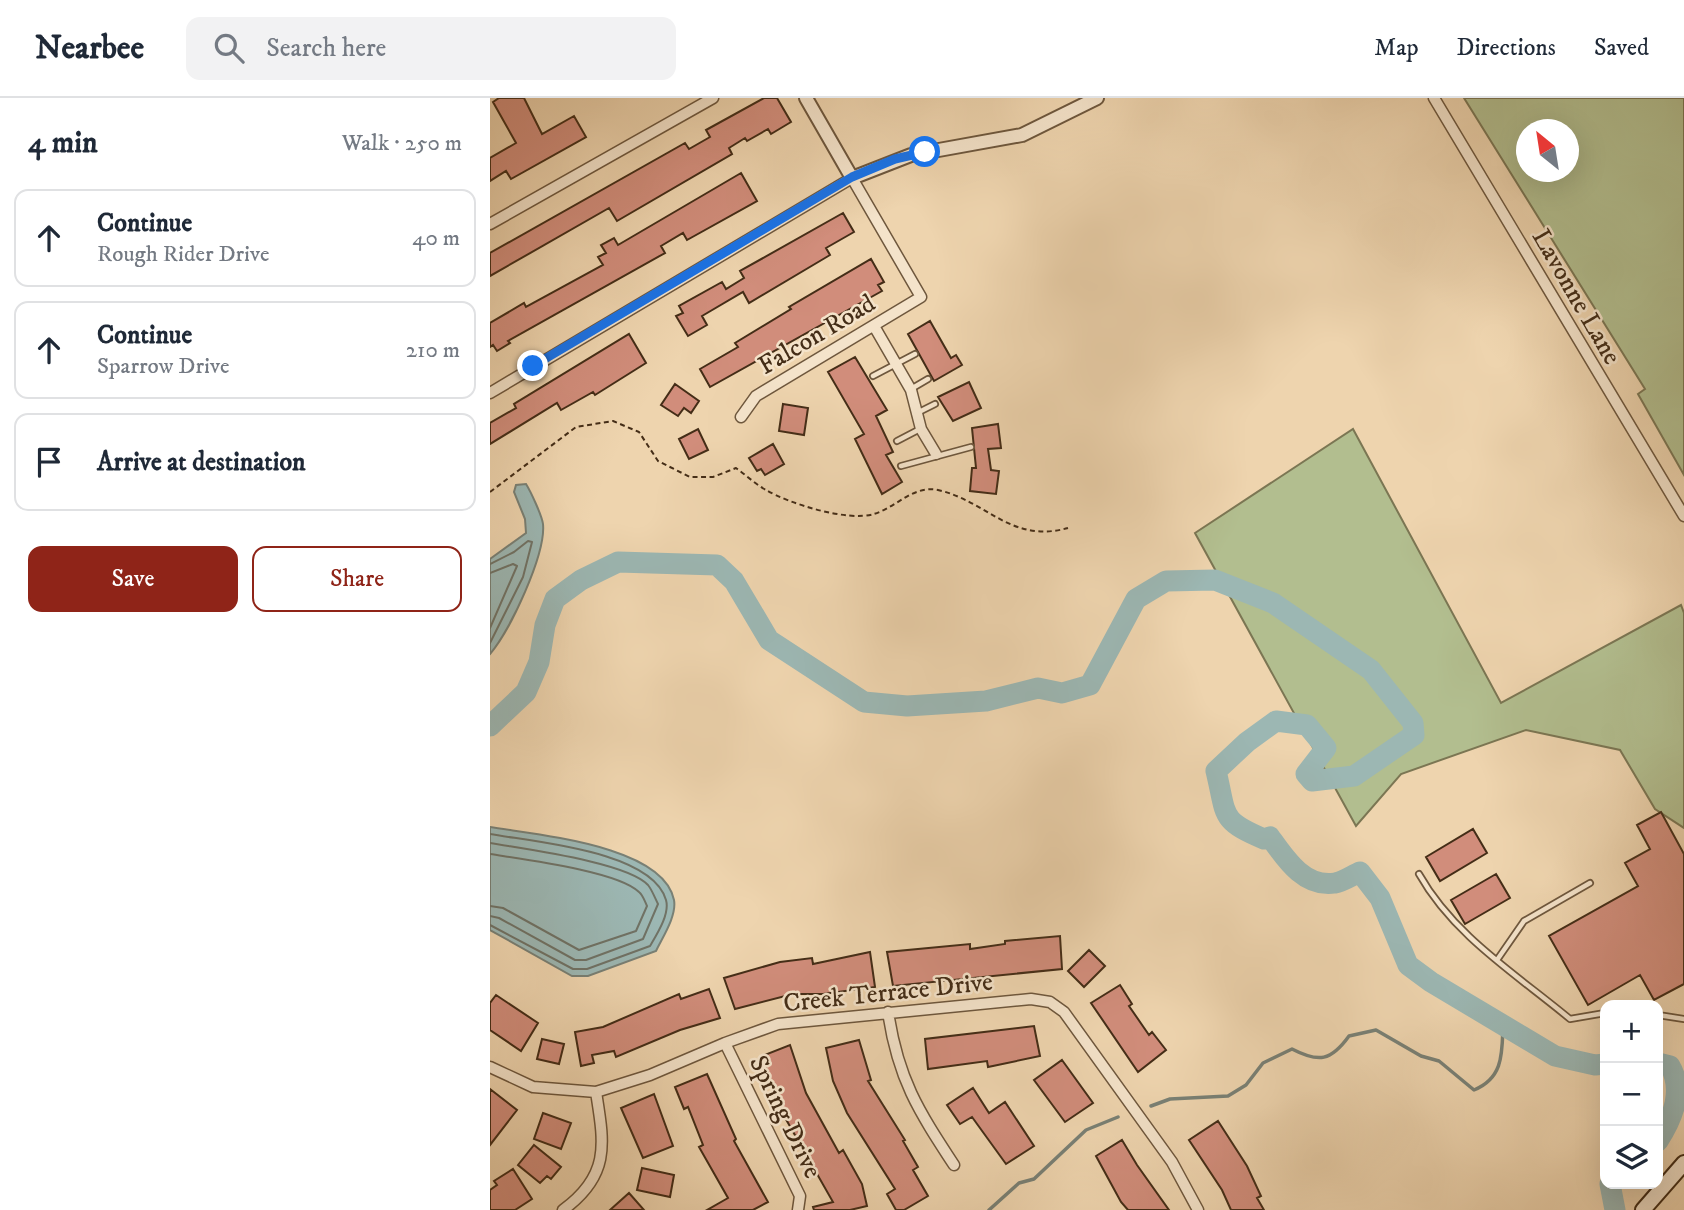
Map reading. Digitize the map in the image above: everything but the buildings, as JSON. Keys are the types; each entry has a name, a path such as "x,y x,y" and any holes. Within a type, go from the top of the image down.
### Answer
{"main road":[{"path":"1643,1210 1684,1164"}],"street":[{"path":"490,224 713,98"},
{"path":"806,98 852,177"},
{"path":"490,393 641,300 852,177 911,155 1022,135 1097,98"},
{"name":"Lavonne Lane","path":"1434,98 1684,516"},
{"name":"Falcon Road","path":"741,417 756,396 921,297 852,177"},
{"path":"874,326 911,390 919,412 921,429 936,454"},
{"name":"Creek Terrace Drive","path":"490,1067 533,1087 596,1092 650,1075 778,1024 1031,999 1050,1002 1064,1012 1172,1162 1198,1210"},
{"path":"888,1012 894,1054 915,1105 954,1165"},
{"name":"Spring Drive","path":"725,1043 800,1196 798,1210"},
{"path":"564,1210 576,1200 597,1172 604,1144 596,1092"}],"lane":[{"path":"873,376 915,354"},
{"path":"911,390 928,379"},
{"path":"919,412 935,404"},
{"path":"897,442 921,429"},
{"path":"901,466 936,454 971,447"},
{"path":"1419,874 1437,905 1497,960 1570,1019 1600,1014"},
{"path":"1497,960 1524,920 1590,883"},
{"path":"1663,1016 1684,1019"}],"path":[{"path":"490,492 576,427 613,421 639,432 658,461 690,477 713,477 736,468 766,491 850,517 875,514 922,489 940,491 1030,532 1047,534 1068,528"}],"green space":[{"path":"1464,98 1684,98 1684,475 1638,394 1645,389 1516,182 1579,182 1579,119 1516,119 1516,182"},
{"path":"1353,429 1501,703 1681,605 1684,613 1684,828 1655,809 1620,750 1526,730 1401,774 1356,826 1195,533"}],"water":[{"path":"526,484 543,524 539,554 516,611 490,654 490,559 526,533 525,519 514,492 516,485"},
{"path":"490,827 595,846 623,855 647,867 665,881 674,900 671,920 656,951 588,976 572,976 490,930"}],"waterway":[{"path":"490,726 526,692 539,662 545,625 555,599 581,580 618,562 717,565 734,581 769,640 864,702 907,706 986,701 1038,688 1062,693 1090,685 1136,599 1166,581 1215,580 1273,603 1371,670 1413,723 1414,735 1354,776 1312,781 1306,774 1326,748 1307,725 1276,721 1247,742 1216,771 1227,815 1239,827 1264,839 1270,837 1296,870 1314,881 1335,883 1360,872 1380,898 1408,965 1431,982 1555,1056 1600,1064"},
{"path":"1151,1106 1170,1099 1228,1096 1246,1085 1263,1063 1292,1049 1317,1058 1324,1057 1336,1051 1349,1036 1376,1030 1421,1056 1439,1061 1474,1090 1491,1079 1496,1071 1501,1054 1503,1025"},
{"path":"1663,1064 1670,1066 1676,1085 1675,1104 1663,1132"},
{"path":"989,1210 1019,1183 1034,1179 1086,1130 1118,1117"},
{"path":"1611,1189 1615,1210"}],"route":[{"path":"533,366 852,177 895,159 925,152"}]}
